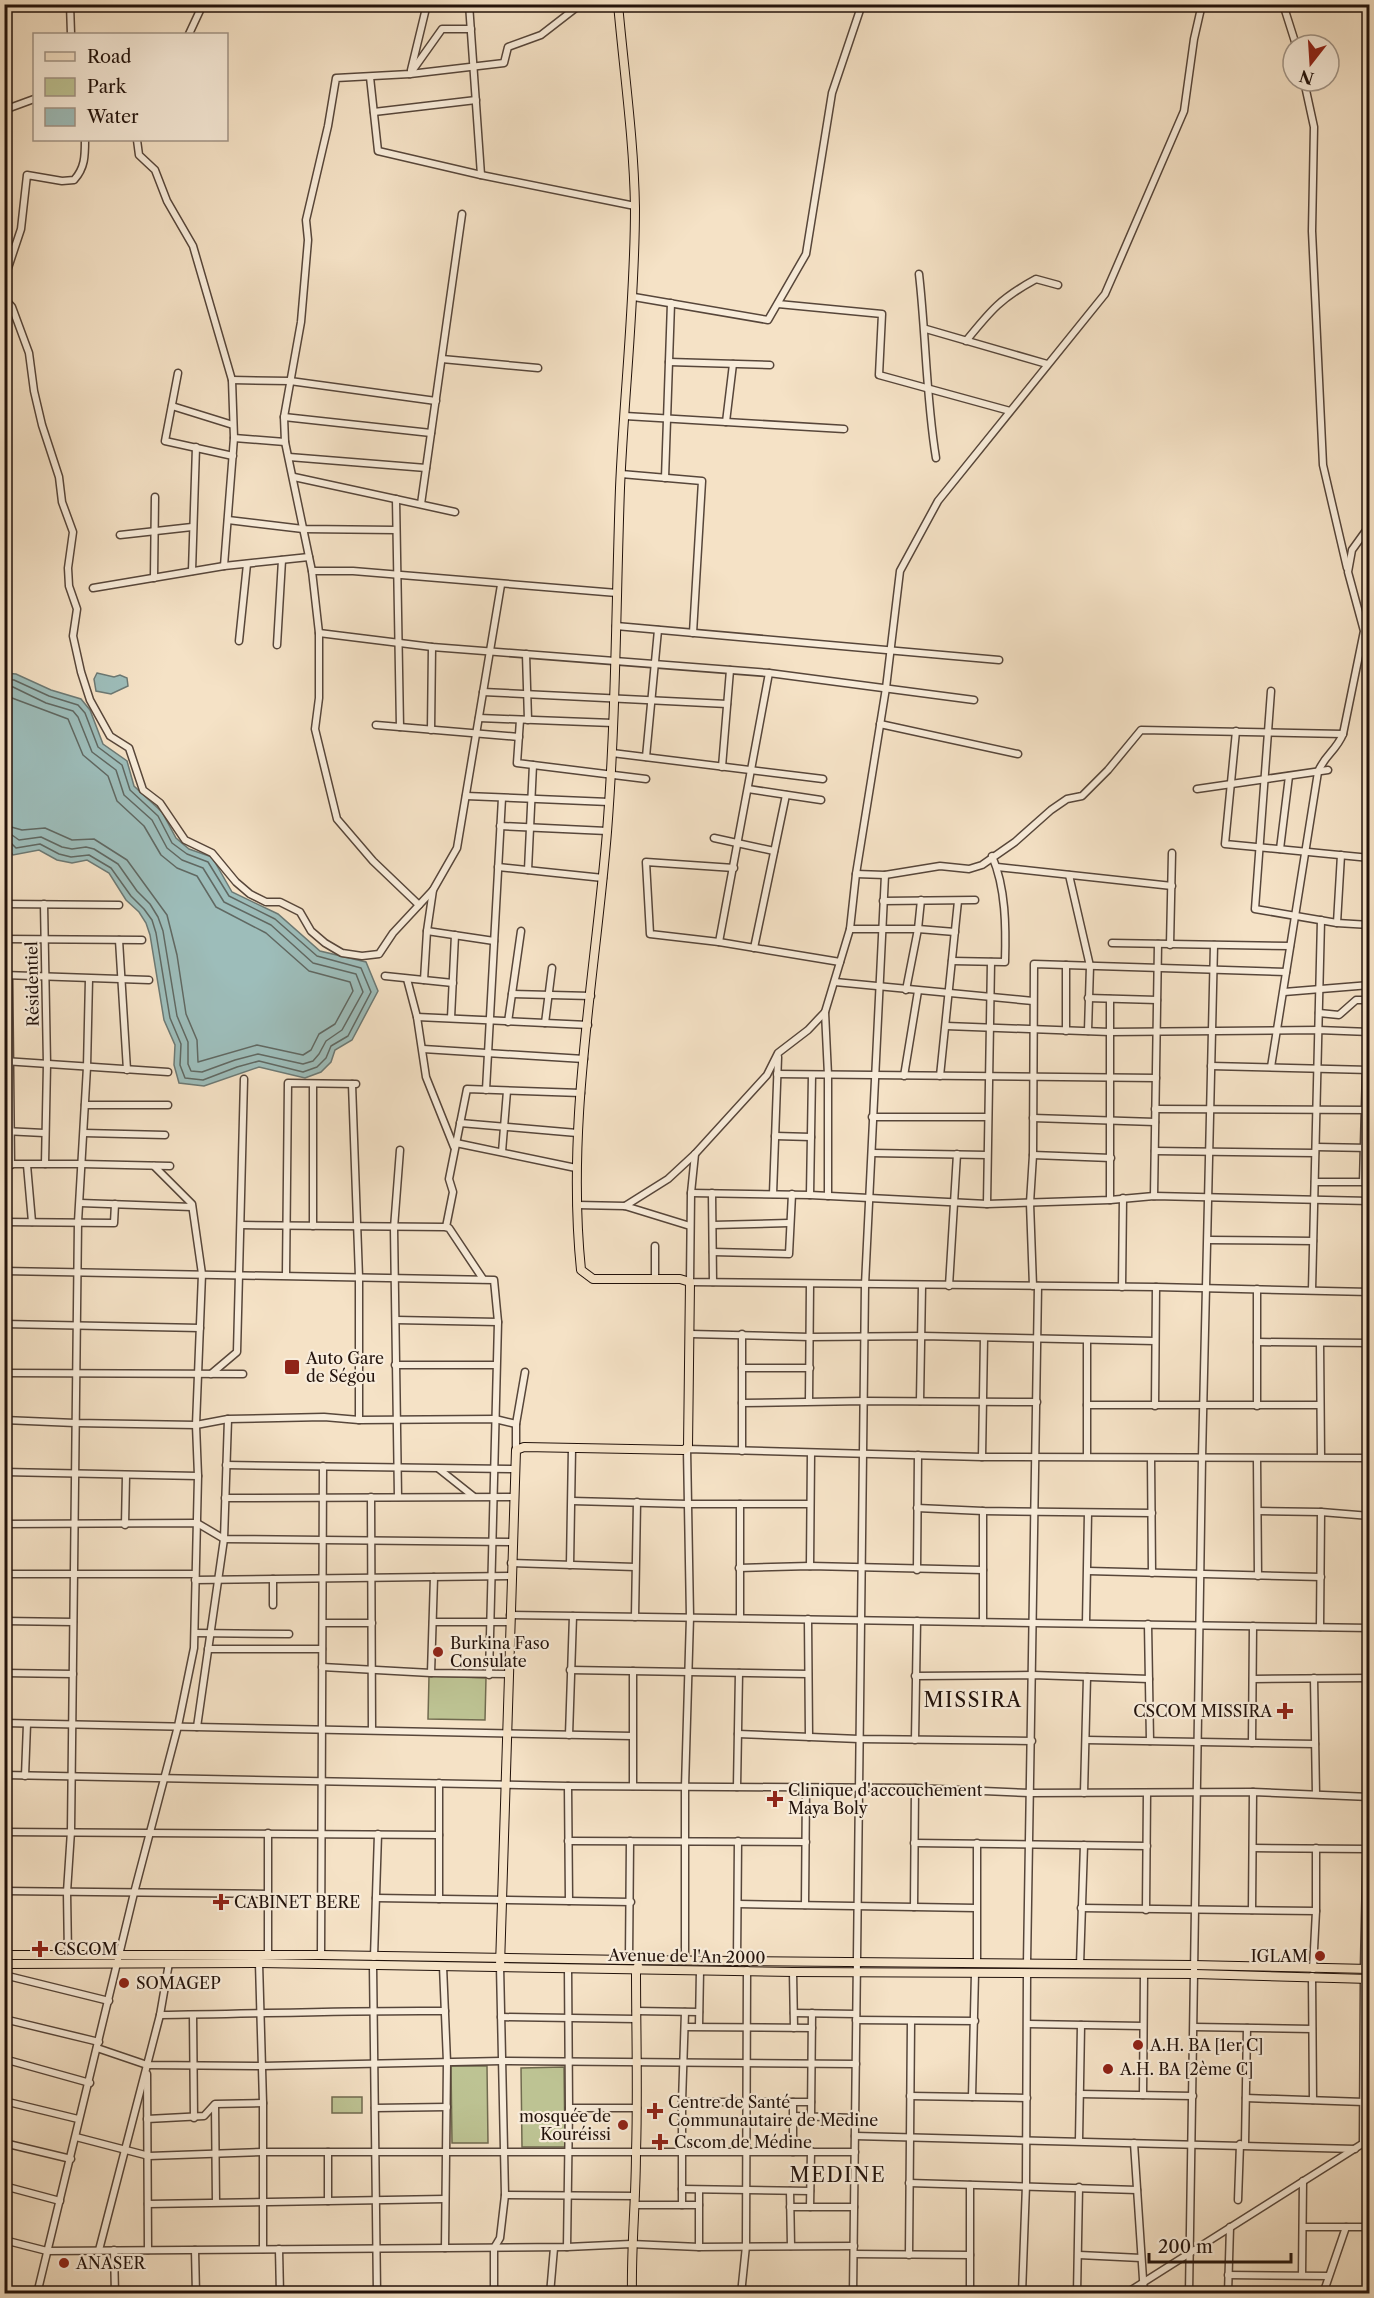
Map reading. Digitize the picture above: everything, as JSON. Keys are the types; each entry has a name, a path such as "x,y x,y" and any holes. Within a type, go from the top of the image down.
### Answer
{"main road":[{"path":"500,1963 516,1450 524,1447 687,1449 690,1282 680,1279 593,1279 581,1270 577,1205 577,1133 611,775 621,474 634,297 635,206 618,4"},
{"name":"Avenue de l'An 2000","path":"4,1964 119,1958 321,1954 443,1966 685,1960 975,1973 1144,1974 1194,1970"},
{"name":"Avenue de l'An 2000","path":"4,1955 119,1958 169,1964 374,1961 500,1963 636,1970 793,1972 977,1964 1313,1972 1367,1969"},
{"path":"632,2294 631,2244 635,2201 637,2108 636,1970 641,1960"},
{"name":"Avenue de l'An 2000","path":"1313,1972 1367,1979"}],"street":[{"path":"70,4 71,33"},
{"path":"189,33 203,4"},
{"path":"410,74 427,4"},
{"path":"469,4 481,175"},
{"path":"419,905 373,861 337,819 315,729 319,698 320,633 312,571 285,442 284,417 301,322 308,240 306,220 336,78 410,74 504,63 508,46 541,35 581,4"},
{"path":"634,297 768,320 806,254 832,93 862,4"},
{"path":"828,1196 828,1075 825,1012 850,929 856,874 886,688 900,572 938,501 1105,294 1184,111 1194,39 1202,4"},
{"path":"1283,4 1292,33"},
{"path":"410,74 442,29 471,29"},
{"path":"370,76 378,151 481,175 635,206"},
{"path":"1271,1067 1318,771 1323,759 1331,755 1338,746 1343,734 1364,631 1323,465 1312,231 1314,127 1307,93"},
{"path":"4,110 33,99"},
{"path":"374,112 476,100"},
{"path":"4,280 21,230 27,175 62,181 74,180 82,171 85,141"},
{"path":"137,141 139,155 155,170 167,201 193,246 232,380 234,438 224,566"},
{"path":"421,504 462,214"},
{"path":"919,274 926,329 936,458"},
{"path":"966,341 991,310 1010,293 1036,279 1058,285"},
{"path":"4,298 12,307 29,353 34,391 42,425 59,477 62,502 73,532 68,568 69,586 77,609 73,636 90,700 110,736 129,748 143,790 160,803 185,840 212,854 236,882 250,894 266,902 280,902 300,912 311,932 342,953 362,956 379,954 393,933 433,890 457,848 501,585"},
{"path":"665,478 670,303"},
{"path":"778,304 882,314 879,375 1010,411"},
{"path":"926,329 1047,364"},
{"path":"442,359 538,368"},
{"path":"669,362 770,365"},
{"path":"726,422 733,364"},
{"path":"178,373 165,441 233,456"},
{"path":"232,380 290,381 436,401"},
{"path":"172,406 233,425"},
{"path":"625,416 844,429"},
{"path":"284,417 431,433"},
{"path":"234,438 285,442"},
{"path":"192,571 196,447"},
{"path":"289,457 426,468"},
{"path":"621,474 702,481 693,633"},
{"path":"294,477 455,512"},
{"path":"154,578 155,497"},
{"path":"396,499 400,727"},
{"path":"228,520 303,530 396,530"},
{"path":"1348,572 1352,550 1370,525"},
{"path":"120,535 192,527"},
{"path":"93,588 224,566 309,557"},
{"path":"277,645 282,560"},
{"path":"239,642 247,564"},
{"path":"312,571 353,571 617,593"},
{"path":"616,626 999,660"},
{"path":"646,757 658,630"},
{"path":"320,633 432,646 769,673 974,699"},
{"path":"431,730 432,646"},
{"path":"526,654 528,720"},
{"path":"722,766 730,670"},
{"path":"719,942 769,673"},
{"path":"1271,691 1255,909 1337,923 1370,925"},
{"path":"483,692 727,704"},
{"path":"479,718 613,723"},
{"path":"520,720 517,763 646,779"},
{"path":"880,724 1018,754"},
{"path":"376,725 519,737"},
{"path":"856,874 885,875 940,866 969,869 982,865 1015,842 1066,799 1082,796 1108,770 1141,730 1343,734"},
{"path":"1236,731 1225,844 1370,858"},
{"path":"612,753 823,779"},
{"path":"528,870 533,765"},
{"path":"1197,789 1328,770"},
{"path":"1280,849 1289,776"},
{"path":"748,789 821,800"},
{"path":"754,948 786,795"},
{"path":"466,796 609,802"},
{"path":"486,1090 502,798"},
{"path":"500,826 607,831"},
{"path":"714,838 774,851"},
{"path":"1170,945 1172,852"},
{"path":"1337,923 1341,855"},
{"path":"952,961 1005,962 1006,925 997,867 992,856"},
{"path":"734,868 646,862 650,934 719,942 840,962"},
{"path":"498,867 603,878"},
{"path":"997,867 1172,886"},
{"path":"853,2294 865,1285 885,875"},
{"path":"1069,875 1090,966 1088,1031"},
{"path":"424,980 427,931 433,890"},
{"path":"906,990 921,900"},
{"path":"884,901 975,900"},
{"path":"940,1076 958,901"},
{"path":"4,904 119,905"},
{"name":"Résidentiel","path":"44,904 47,1064 45,1164"},
{"path":"1312,1290 1321,920"},
{"path":"850,929 918,928 955,932"},
{"path":"427,931 494,941"},
{"path":"508,1022 521,931"},
{"path":"452,1018 454,935"},
{"path":"4,939 142,940"},
{"path":"119,940 127,1070"},
{"path":"1112,943 1290,946"},
{"path":"1154,1196 1158,944"},
{"path":"1189,2294 1202,1458 1214,945"},
{"path":"987,1204 991,962"},
{"path":"1027,1964 1038,1338 1030,1203 1033,1155 1034,964 1286,972"},
{"path":"1066,965 1066,1031"},
{"path":"545,1023 552,968"},
{"path":"149,980 7,976 8,1165 170,1166"},
{"path":"385,976 453,983"},
{"path":"68,1956 67,1892 71,1831 78,1222 86,1105 89,978"},
{"path":"407,979 417,1017 426,1077 455,1145"},
{"path":"835,982 1033,1001"},
{"path":"1284,992 1370,985"},
{"path":"1352,986 1356,1000"},
{"path":"904,1076 918,991"},
{"path":"512,994 591,996"},
{"path":"1088,998 1157,1000"},
{"path":"1110,999 1110,1200"},
{"path":"1319,1013 1339,1015 1356,1000 1370,1000"},
{"path":"625,1206 668,1179 695,1154 767,1075 778,1053 808,1030 825,1012"},
{"path":"417,1017 588,1025"},
{"path":"946,1026 1157,1033 1318,1029 1370,1032"},
{"path":"423,1049 584,1059"},
{"path":"773,1194 778,1053"},
{"path":"7,1061 168,1072"},
{"path":"1211,1066 1368,1070 1366,1182 1315,1182"},
{"path":"777,1074 1156,1078"},
{"path":"810,1195 812,1075"},
{"path":"211,1374 237,1352 244,1079"},
{"path":"286,1275 288,1083 354,1084 359,1276 359,1420"},
{"path":"313,1084 313,1226"},
{"path":"483,1279 446,1227 453,1192 449,1179 467,1089 581,1093"},
{"path":"502,1152 507,1090"},
{"path":"86,1105 168,1105"},
{"path":"1155,1109 1367,1110"},
{"path":"872,1117 987,1117"},
{"path":"1033,1118 1155,1122"},
{"path":"460,1123 577,1133"},
{"path":"7,1131 44,1133"},
{"path":"84,1133 165,1135"},
{"path":"775,1136 811,1137"},
{"path":"455,1145 502,1152 576,1168"},
{"path":"1155,1150 1209,1152 1367,1148"},
{"path":"398,1497 394,1228 400,1150"},
{"path":"872,1153 987,1155"},
{"path":"695,1154 691,1193 690,1282 1156,1287 1370,1292"},
{"path":"949,1286 957,1154"},
{"path":"1033,1155 1111,1158"},
{"path":"27,1165 32,1222"},
{"path":"37,2294 71,2159 78,2119 90,2083 110,2001 134,1893 178,1726 195,1647 198,1523 196,1425 202,1274 192,1207 154,1166"},
{"path":"691,1193 792,1194 987,1204 1110,1200 1154,1196 1370,1201"},
{"path":"712,1194 713,1282"},
{"path":"713,1252 789,1254 792,1194"},
{"path":"1122,1287 1123,1198"},
{"path":"80,1203 192,1207"},
{"path":"4,1222 114,1223 115,1204"},
{"path":"577,1205 625,1206 690,1226"},
{"path":"713,1225 789,1223"},
{"path":"241,1225 446,1227"},
{"path":"1208,1240 1313,1241"},
{"path":"655,1246 655,1279"},
{"path":"4,1271 494,1280 498,1322 489,1675"},
{"path":"809,1401 810,1284"},
{"path":"920,1401 922,1286"},
{"path":"1155,1406 1156,1287"},
{"path":"1257,1289 1257,1406"},
{"path":"396,1320 498,1322"},
{"path":"4,1324 201,1328"},
{"path":"690,1334 810,1337 922,1335 1155,1341"},
{"path":"742,1334 742,1451"},
{"path":"982,1457 984,1338"},
{"path":"1087,1340 1087,1456"},
{"path":"1257,1342 1370,1343"},
{"path":"1320,1343 1321,1457"},
{"path":"395,1365 496,1365"},
{"path":"742,1368 810,1368"},
{"path":"516,1450 516,1424 525,1372"},
{"path":"4,1373 243,1374"},
{"path":"742,1403 1037,1402"},
{"path":"1087,1405 1320,1405"},
{"path":"4,1420 196,1425 228,1419 324,1417 359,1420 495,1419 516,1424"},
{"path":"196,1727 224,1539 228,1419"},
{"path":"570,1565 572,1448"},
{"path":"685,1960 685,1787 690,1617 687,1449 982,1457 1370,1458"},
{"path":"810,1566 811,1454"},
{"path":"917,1569 918,1455"},
{"path":"1151,1458 1152,1573"},
{"path":"1257,1458 1258,1576"},
{"path":"226,1465 516,1469"},
{"path":"321,1954 323,1466"},
{"path":"438,1468 474,1496"},
{"path":"4,1472 198,1476"},
{"path":"125,1525 126,1476"},
{"path":"371,1497 372,1730"},
{"path":"225,1498 514,1497"},
{"path":"572,1501 810,1504"},
{"path":"635,1617 637,1502"},
{"path":"740,1504 740,1618"},
{"path":"917,1508 1152,1513"},
{"path":"982,1622 983,1511"},
{"path":"1258,1512 1321,1512 1370,1516"},
{"path":"1320,1627 1321,1512"},
{"path":"1086,1623 1088,1513"},
{"path":"4,1524 198,1523 224,1539 512,1542"},
{"path":"511,1563 635,1567"},
{"path":"739,1568 862,1566 983,1570"},
{"path":"1088,1571 1321,1577"},
{"path":"4,1574 195,1577 218,1580 511,1576"},
{"path":"431,1673 435,1577"},
{"path":"273,1579 273,1605"},
{"path":"569,1735 573,1616"},
{"path":"433,1622 490,1622 510,1618 573,1616 1370,1628"},
{"path":"808,1619 809,1737"},
{"path":"4,1621 74,1622"},
{"path":"915,1740 917,1621"},
{"path":"323,1623 372,1623"},
{"path":"1148,1624 1150,1741"},
{"path":"1252,1743 1254,1626"},
{"path":"195,1633 289,1634"},
{"path":"208,1648 322,1649"},
{"path":"322,1667 431,1673 508,1674"},
{"path":"570,1670 808,1674"},
{"path":"633,1671 633,1786"},
{"path":"4,1673 73,1674"},
{"path":"737,1787 738,1673"},
{"path":"915,1676 1033,1675 1149,1679"},
{"path":"1084,1793 1087,1677"},
{"path":"1314,1678 1316,1794"},
{"path":"1253,1679 1370,1678"},
{"path":"1367,1969 1370,1689"},
{"path":"4,1723 632,1736"},
{"path":"25,1776 27,1724"},
{"path":"738,1734 859,1739 1032,1741"},
{"path":"1086,1740 1315,1744"},
{"path":"4,1775 568,1786 806,1786 1084,1793 1197,1791 1369,1797"},
{"path":"439,1783 439,1899"},
{"path":"568,1786 569,1901"},
{"path":"805,1905 806,1786"},
{"path":"914,1907 915,1788"},
{"path":"1252,1910 1253,1792"},
{"path":"1146,1910 1147,1793"},
{"path":"4,1832 439,1835"},
{"path":"268,1833 268,1955"},
{"path":"377,2294 374,1961 378,1834"},
{"path":"568,1840 806,1842"},
{"path":"629,1960 630,1841"},
{"path":"737,1961 738,1841"},
{"path":"915,1843 1147,1846"},
{"path":"977,1843 977,1964"},
{"path":"1080,1965 1084,1845"},
{"path":"1253,1848 1367,1849"},
{"path":"1313,2100 1312,2029 1316,1848"},
{"path":"4,1891 268,1894"},
{"path":"376,1898 631,1902"},
{"path":"738,1904 976,1908"},
{"path":"1081,1908 1316,1911"},
{"path":"259,1963 263,2103 263,2249"},
{"path":"494,2294 494,2248 500,2238 505,2195 500,1963"},
{"path":"99,2250 160,2015 169,1964"},
{"path":"443,1966 447,2062 445,2248"},
{"path":"567,2247 568,1968"},
{"path":"699,2026 700,1970"},
{"path":"741,2294 746,2246 747,1970"},
{"path":"793,1972 794,2028"},
{"path":"972,2097 975,1973"},
{"path":"1022,2294 1026,2186 1027,1974"},
{"path":"1143,2095 1144,1974"},
{"path":"4,1975 110,2001"},
{"path":"1125,2294 1366,2141 1364,2102 1367,1979"},
{"path":"160,2015 445,2010"},
{"path":"682,2205 681,2152 685,2012"},
{"path":"501,2017 699,2012"},
{"path":"794,2013 911,2022 975,2021"},
{"path":"811,2116 812,2013"},
{"path":"193,2014 194,2118"},
{"path":"4,2019 98,2045 147,2065 262,2066 501,2061 856,2064"},
{"path":"909,2255 911,2022"},
{"path":"1028,2024 1143,2026"},
{"path":"1079,2141 1081,2025"},
{"path":"685,2027 812,2028"},
{"path":"1194,2027 1312,2029"},
{"path":"1238,2200 1246,2098 1247,2028"},
{"path":"4,2059 90,2083"},
{"path":"147,2065 148,2250"},
{"path":"1080,2094 1193,2096"},
{"path":"910,2096 1027,2098"},
{"path":"1246,2098 1364,2102"},
{"path":"4,2102 78,2119"},
{"path":"682,2102 811,2102"},
{"path":"792,2102 793,2152"},
{"path":"147,2119 204,2116 215,2104 263,2103"},
{"path":"215,2104 216,2202"},
{"path":"375,2108 447,2107"},
{"path":"569,2108 637,2108"},
{"path":"793,2116 855,2118"},
{"path":"855,2136 1242,2144 1355,2149"},
{"path":"76,2137 148,2156 263,2152 855,2152"},
{"path":"4,2143 71,2159"},
{"path":"1134,2143 1144,2294"},
{"path":"810,2207 811,2151"},
{"path":"328,2152 328,2201"},
{"path":"1302,2275 1303,2181"},
{"path":"909,2183 1137,2190"},
{"path":"970,2185 970,2294"},
{"path":"4,2186 60,2201"},
{"path":"1077,2294 1079,2187"},
{"path":"682,2189 810,2191"},
{"path":"699,2190 699,2247"},
{"path":"790,2191 791,2246"},
{"path":"505,2195 568,2196 699,2205"},
{"path":"148,2204 445,2199"},
{"path":"790,2207 854,2207"},
{"path":"1228,2294 1230,2227"},
{"path":"1303,2227 1370,2227"},
{"path":"1323,2294 1346,2227"},
{"path":"4,2240 46,2251 554,2248 631,2244 699,2247 854,2246"},
{"path":"550,2294 554,2248"},
{"path":"279,2249 280,2294"},
{"path":"114,2250 115,2294"},
{"path":"195,2250 196,2294"},
{"path":"854,2254 970,2255"},
{"path":"1079,2255 1141,2258"},
{"path":"1228,2275 1328,2276"}],"green space":[{"path":"429,1676 486,1678 485,1720 428,1719"},
{"path":"451,2066 487,2066 488,2143 452,2143"},
{"path":"564,2067 565,2147 522,2147 521,2068"},
{"path":"332,2097 362,2097 362,2113 332,2113"}],"water":[{"path":"4,673 16,674 51,690 81,699 90,710 103,744 127,761 134,786 162,812 176,838 189,849 212,857 232,892 278,914 320,951 366,962 378,991 352,1040 335,1050 331,1062 321,1072 305,1078 259,1067 204,1086 179,1083 174,1065 175,1045 164,1020 150,935 139,912 126,900 109,873 87,860 72,863 57,860 39,850 13,855 5,845"},
{"path":"97,673 114,677 120,675 127,678 128,686 111,694 96,691 94,679"}],"place":[{"name":"Auto Gare de Ségou","path":"292,1367"},
{"name":"Burkina Faso Consulate","path":"438,1652"},
{"name":"CSCOM MISSIRA","path":"1285,1711"},
{"name":"Clinique d'accouchement Maya Boly","path":"775,1799"},
{"name":"CABINET BERE","path":"221,1902"},
{"name":"CSCOM","path":"40,1949"},
{"name":"IGLAM","path":"1320,1956"},
{"name":"SOMAGEP","path":"124,1983"},
{"name":"A.H. BA [1er C]","path":"1138,2045"},
{"name":"A.H. BA [2ème C]","path":"1108,2069"},
{"name":"Centre de Santé Communautaire de Medine","path":"655,2111"},
{"name":"mosquée de Kouréissi","path":"623,2125"},
{"name":"Cscom de Médine","path":"660,2142"},
{"name":"ANASER","path":"64,2263"}],"district":[{"name":"MISSIRA","path":"973,1700"},
{"name":"MEDINE","path":"838,2175"}]}
